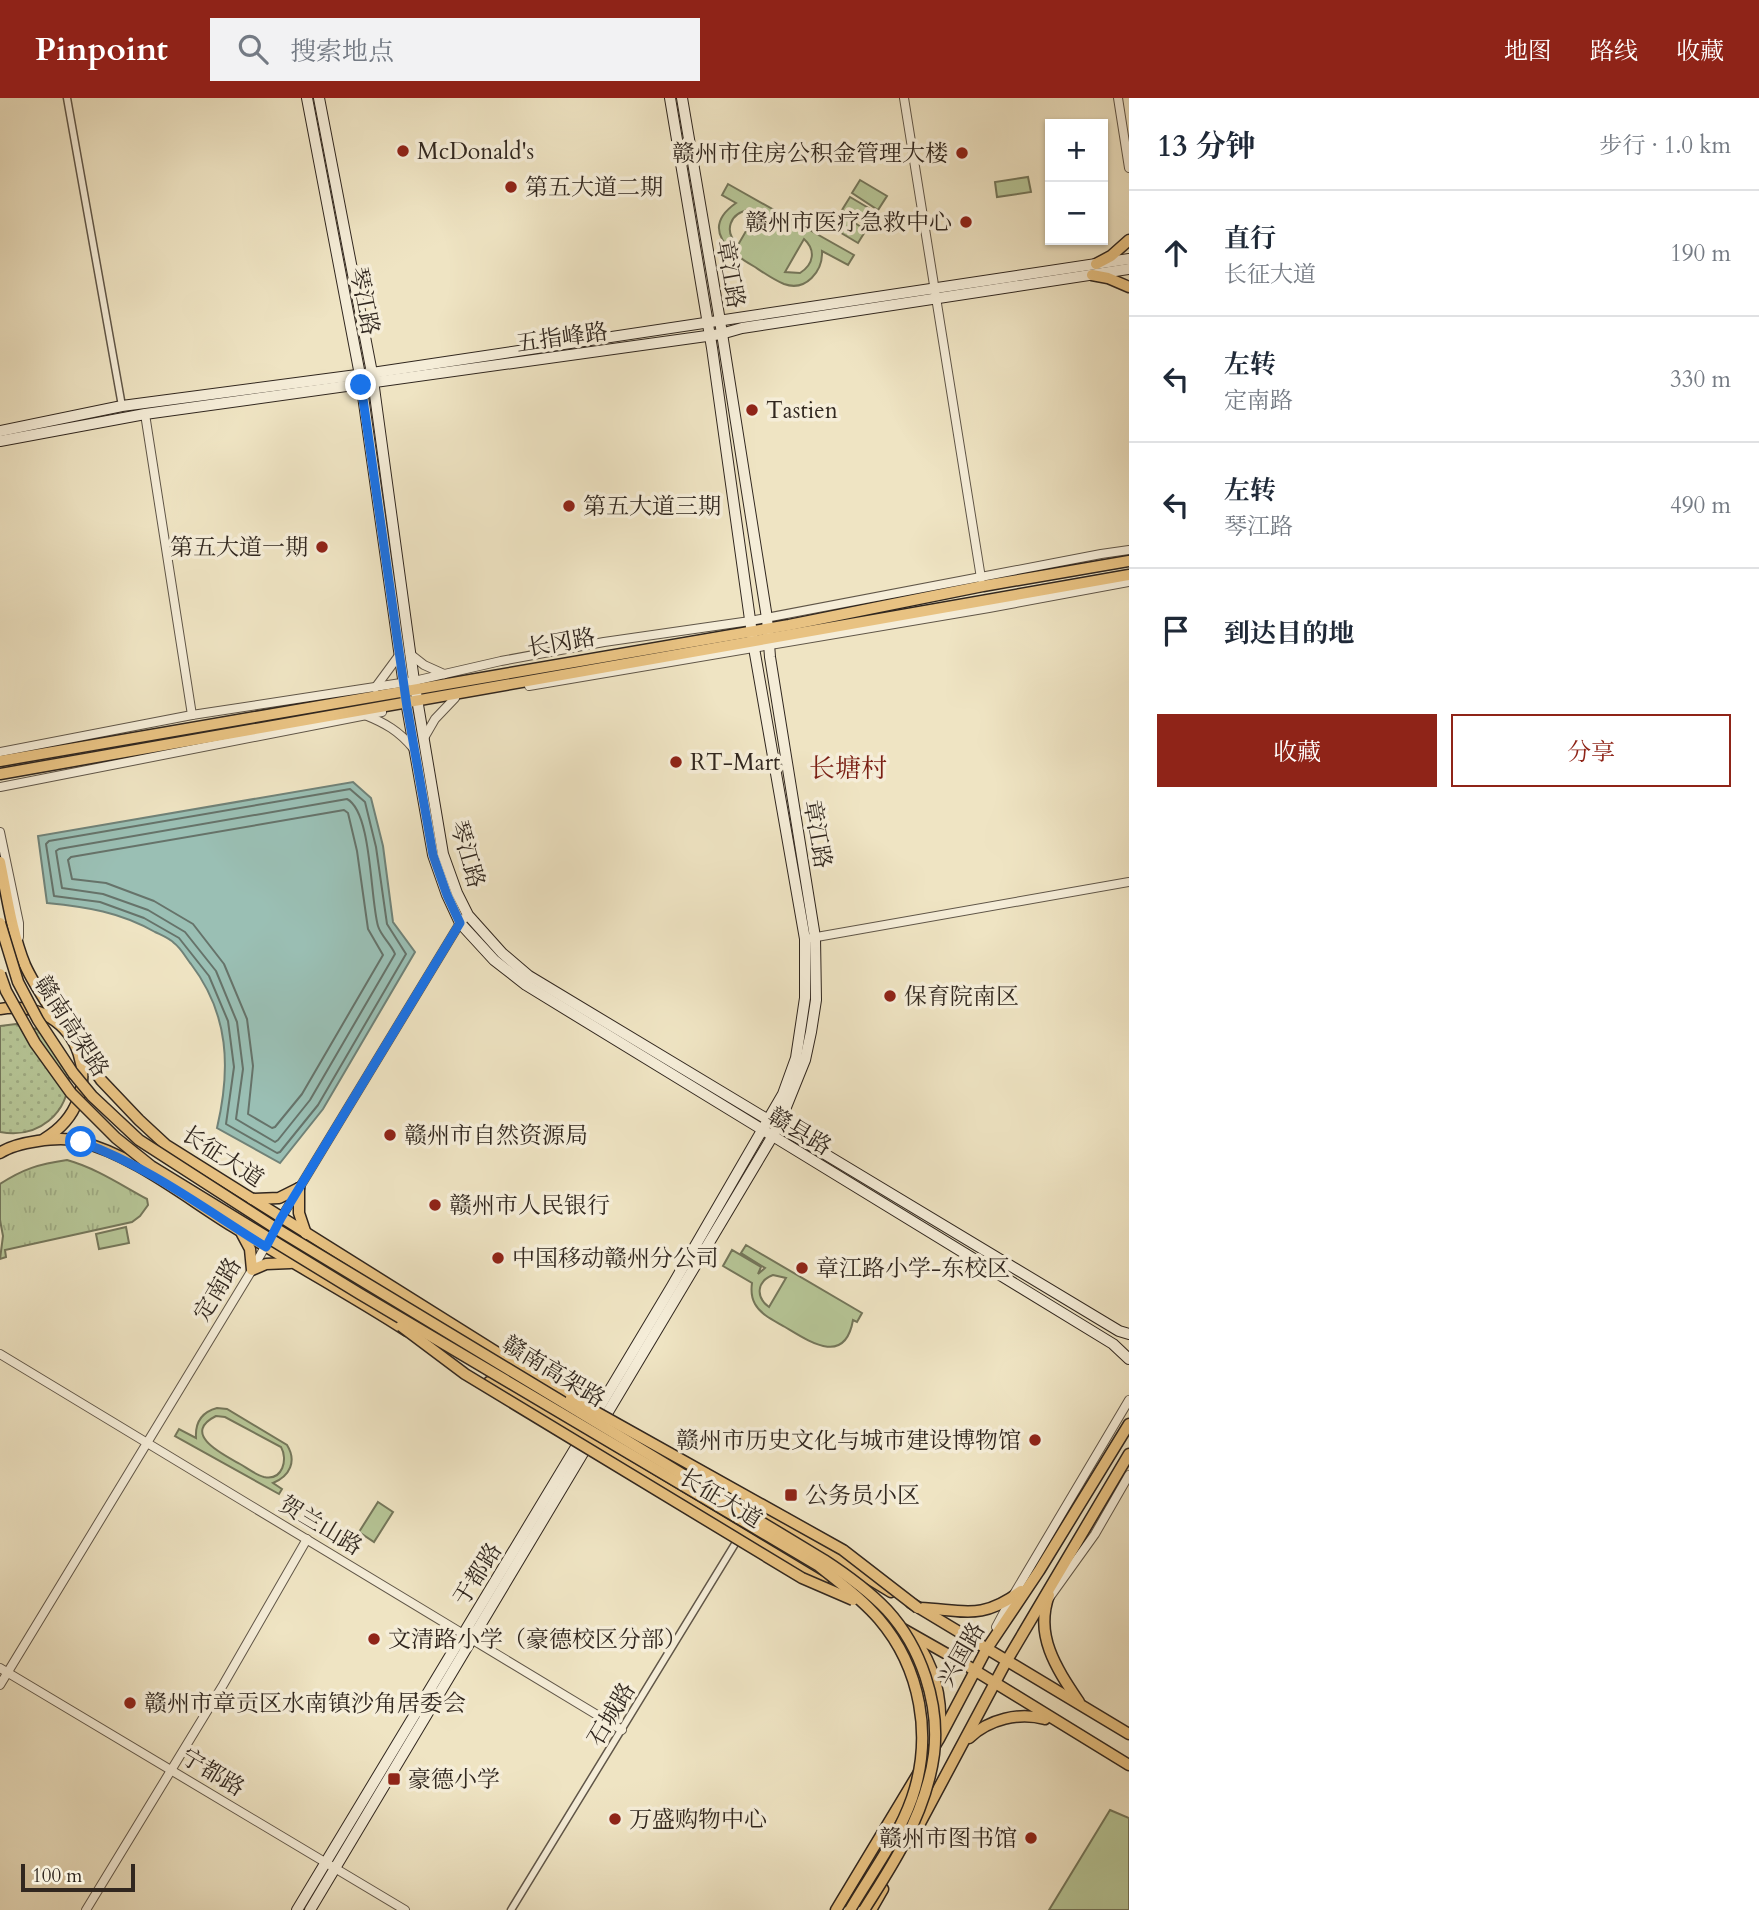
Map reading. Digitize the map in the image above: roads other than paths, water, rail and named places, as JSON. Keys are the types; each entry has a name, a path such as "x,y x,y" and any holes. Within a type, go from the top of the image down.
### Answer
{"main road":[{"name":"琴江路","path":"307,98 360,380 405,654 411,694 414,750 433,855 460,923"},
{"name":"琴江路","path":"319,98 372,379 405,654"},
{"name":"章江路","path":"586,1440 783,1094 796,1058 810,938 752,635 710,335 670,98"},
{"name":"章江路","path":"600,1416 778,1126 805,1060 816,1000 768,633 720,321 682,98"},
{"path":"1129,240 1094,270 1129,287"},
{"name":"五指峰路","path":"0,431 122,406 372,379 721,334 742,328 937,299 1094,270 1129,259"},
{"name":"五指峰路","path":"372,379 935,287 1094,270 1129,269"},
{"name":"五指峰路","path":"0,441 145,414 360,380"},
{"name":"长冈路","path":"768,633 984,586 1129,559"},
{"name":"长冈路","path":"0,761 752,635 1109,578 1129,580"},
{"name":"琴江路","path":"411,694 424,738 443,854 468,915"},
{"name":"长冈路","path":"0,774 411,694"},
{"name":"长征大道","path":"0,862 20,951 36,987 101,1080 166,1145 600,1416 1129,1734"},
{"name":"赣县路","path":"468,915 502,953 529,976 1119,1331 1129,1334"},
{"name":"赣南高架路","path":"0,923 18,982 38,1020 73,1073 115,1119 162,1157 824,1560 861,1586 888,1611 910,1640 925,1675 934,1717 934,1755 923,1798 903,1845 864,1910"},
{"name":"赣县路","path":"460,923 494,960 526,985 1113,1344 1129,1359"},
{"name":"赣南高架路","path":"0,974 6,991 51,1067 71,1093 116,1138 150,1166 819,1566 879,1618 900,1647 915,1680 922,1717 922,1754 912,1798 891,1841 850,1910"},
{"path":"0,1009 24,1008 37,1011 61,1025"},
{"path":"33,1143 56,1132 78,1102 83,1077 79,1052 74,1041"},
{"name":"长征大道","path":"20,1145 70,1139 106,1150 143,1170 741,1535 973,1670 1129,1765"},
{"path":"0,1144 20,1145"},
{"path":"0,1153 20,1145"},
{"path":"248,1198 272,1199 299,1188 299,1213 306,1234"},
{"path":"234,1227 248,1244 252,1270 274,1262 293,1263"},
{"path":"360,1294 465,1374 802,1578 852,1600"},
{"path":"462,1340 629,1429 843,1550 918,1608 951,1612 992,1608 1027,1586 1039,1570"},
{"name":"兴国路","path":"836,1910 939,1739 973,1670 1039,1570 1129,1424"},
{"name":"于都路","path":"297,1910 330,1866 586,1440"},
{"name":"兴国路","path":"871,1910 1006,1662 1129,1454"},
{"path":"1054,1579 1043,1624 1047,1643 1057,1669 1081,1705"},
{"path":"907,1631 921,1647 934,1679 940,1715 939,1739"},
{"path":"953,1760 971,1736 996,1721 1029,1716 1063,1726"},
{"name":"于都路","path":"310,1910 330,1866"}],"street":[{"path":"68,98 122,406"},
{"path":"904,98 981,578"},
{"path":"1118,98 1129,168"},
{"path":"145,414 192,715"},
{"path":"768,633 981,578 1129,550"},
{"path":"0,787 365,715 411,694 444,674 604,642 752,635 1129,580"},
{"path":"0,752 192,715 374,688 455,698 752,635"},
{"path":"374,688 405,654 444,674"},
{"path":"424,738 435,719 455,698"},
{"path":"365,715 388,724 405,738 414,750"},
{"path":"0,832 19,923 20,951"},
{"path":"810,938 1129,882"},
{"name":"定南路","path":"0,1685 4,1670 252,1270 460,923 468,915"},
{"name":"贺兰山路","path":"0,1354 622,1730"},
{"path":"986,1650 1010,1599 1129,1400"},
{"path":"1006,1662 1095,1534 1129,1475"},
{"name":"石城路","path":"511,1910 741,1535"},
{"path":"86,1910 242,1654 307,1539"},
{"name":"宁都路","path":"4,1670 405,1910"}],"water":[{"path":"353,782 371,798 383,846 393,922 415,952 323,1109 280,1163 217,1128 225,1063 220,1022 204,983 181,950 167,938 116,915 47,903 38,836"}],"place":[{"name":"McDonald's","path":"403,151"},
{"name":"赣州市住房公积金管理大楼","path":"962,153"},
{"name":"第五大道二期","path":"511,187"},
{"name":"赣州市医疗急救中心","path":"966,222"},
{"name":"Tastien","path":"752,410"},
{"name":"第五大道三期","path":"569,506"},
{"name":"第五大道一期","path":"322,547"},
{"name":"RT-Mart","path":"676,762"},
{"name":"保育院南区","path":"890,996"},
{"name":"赣州市自然资源局","path":"390,1135"},
{"name":"赣州市人民银行","path":"435,1205"},
{"name":"中国移动赣州分公司","path":"498,1258"},
{"name":"章江路小学-东校区","path":"802,1268"},
{"name":"赣州市历史文化与城市建设博物馆","path":"1035,1440"},
{"name":"公务员小区","path":"791,1495"},
{"name":"文清路小学（豪德校区分部）","path":"374,1639"},
{"name":"赣州市章贡区水南镇沙角居委会","path":"130,1703"},
{"name":"豪德小学","path":"394,1779"},
{"name":"万盛购物中心","path":"615,1819"},
{"name":"赣州市图书馆","path":"1031,1838"}],"district":[{"name":"长塘村","path":"848,768"}]}
